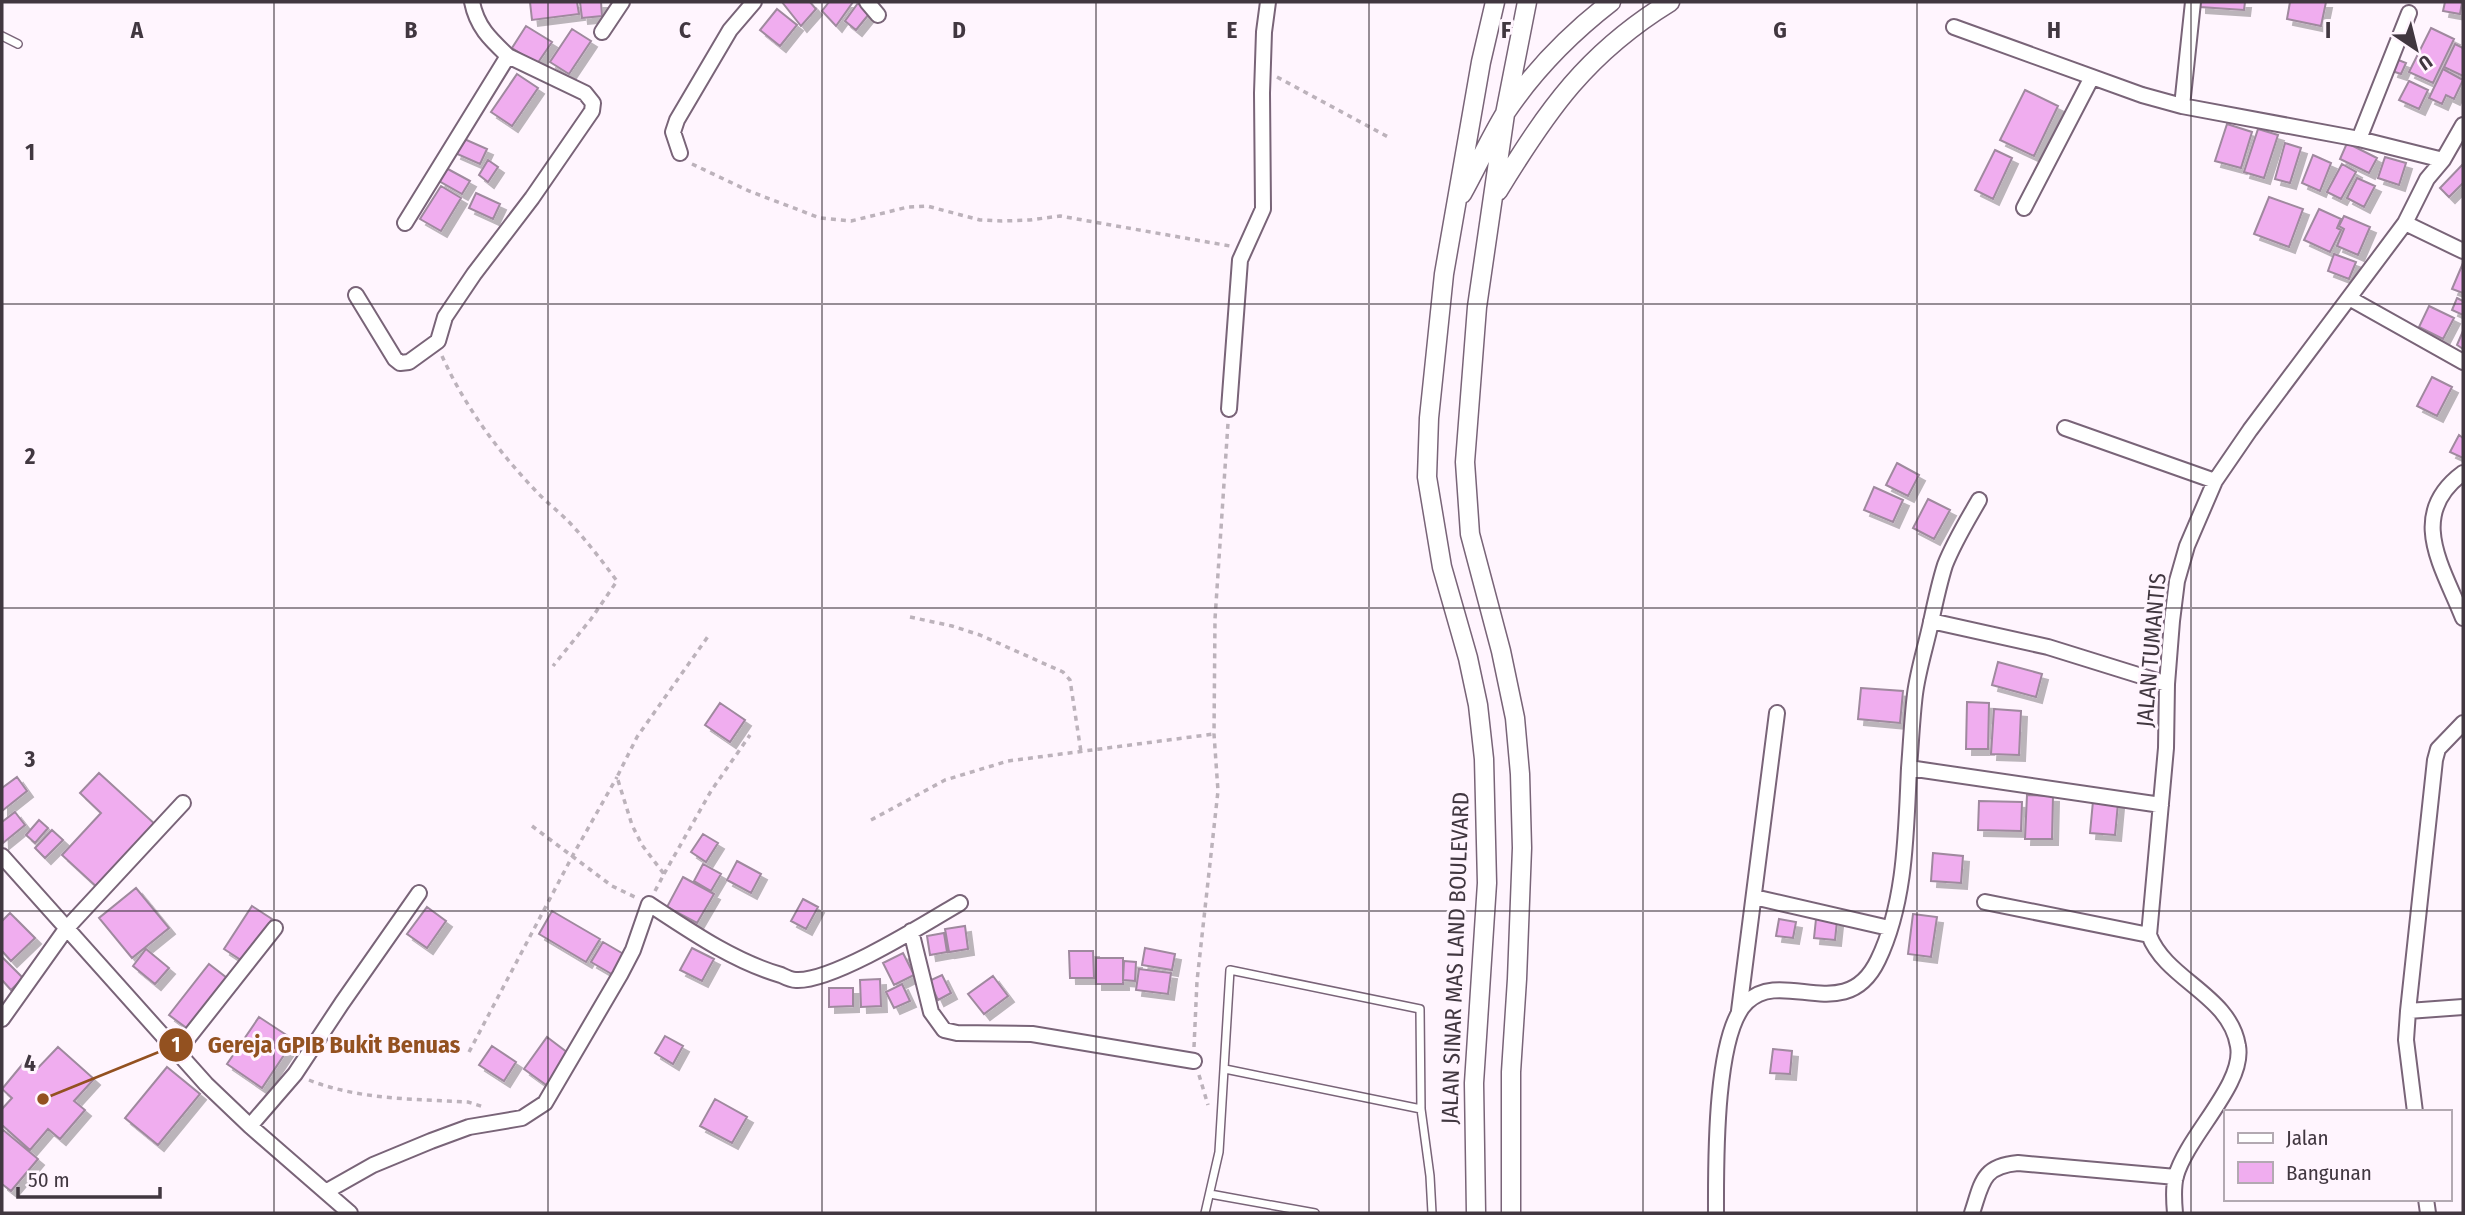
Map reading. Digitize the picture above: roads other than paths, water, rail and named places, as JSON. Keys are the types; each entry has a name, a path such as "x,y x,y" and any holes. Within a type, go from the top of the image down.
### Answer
{"street":[{"path":"356,295 400,363 409,362 438,341 444,317 592,111 593,103 585,93 508,56 487,37 477,22 472,2"},
{"path":"602,32 622,2"},
{"path":"680,153 673,132 677,120 730,30 754,2"},
{"path":"867,2 878,15"},
{"path":"1228,409 1240,260 1263,209 1263,70 1268,2"},
{"name":"JALAN SINAR MAS LAND BOULEVARD","path":"1476,1213 1474,1083 1486,883 1484,759 1478,705 1468,658 1442,567 1427,477 1429,418 1443,287 1481,62 1495,2"},
{"path":"1511,1213 1511,1072 1522,848 1520,774 1515,718 1470,534 1465,462 1477,307 1505,114 1527,2"},
{"path":"1455,206 1505,114 1536,71 1611,2"},
{"path":"1495,197 1528,142 1566,89 1616,40 1671,2"},
{"path":"2182,106 2193,2"},
{"path":"2359,139 2409,13"},
{"path":"1594,15 1616,40"},
{"path":"1954,27 2092,78 2182,106 2359,139 2443,160"},
{"path":"405,223 508,56"},
{"path":"2024,208 2092,78"},
{"name":"JALAN TUMANTIS","path":"2149,934 2166,748 2167,684 2177,581 2187,546 2215,481 2404,223 2427,179 2443,160 2463,125"},
{"path":"2404,223 2463,251"},
{"path":"2349,298 2463,362"},
{"path":"2065,428 2215,481"},
{"path":"2463,473 2443,492 2431,526 2438,556 2463,618"},
{"path":"1716,1213 1720,1099 1729,1035 1738,1015 1748,1001 1764,992 1782,990 1833,995 1852,989 1877,963 1889,928 1905,857 1915,693 1935,597 1946,563 1979,500"},
{"path":"1931,621 2048,647 2167,684"},
{"path":"1738,1015 1777,713"},
{"path":"2415,1110 2406,1040 2435,760 2438,749 2463,723"},
{"path":"1909,768 2161,805"},
{"path":"2,1019 66,929 183,803"},
{"path":"2,856 206,1084 350,1213"},
{"path":"250,1126 295,1074 419,893"},
{"path":"1754,897 1889,928"},
{"path":"1984,902 2149,934 2162,957 2216,1006 2233,1031 2239,1048 2235,1070 2225,1091 2186,1150 2176,1177 2175,1213"},
{"path":"327,1191 373,1165 469,1127 522,1118 545,1103 620,975 633,950 649,904 690,931 757,968 796,980 821,975 848,964 960,903"},
{"path":"177,1052 275,928"},
{"path":"911,931 931,1012 944,1030 1032,1034 1194,1061"},
{"path":"2408,1011 2463,1007"},
{"path":"1972,1213 1989,1171 2005,1164 2176,1177"}],"lane":[{"path":"2,36 18,44"},
{"path":"1205,1213 1219,1152 1230,970 1420,1009 1421,1109 1432,1213"},
{"path":"1225,1069 1421,1109"},
{"path":"1210,1194 1315,1213"}],"place":[{"name":"Gereja GPIB Bukit Benuas","path":"43,1099"}]}
